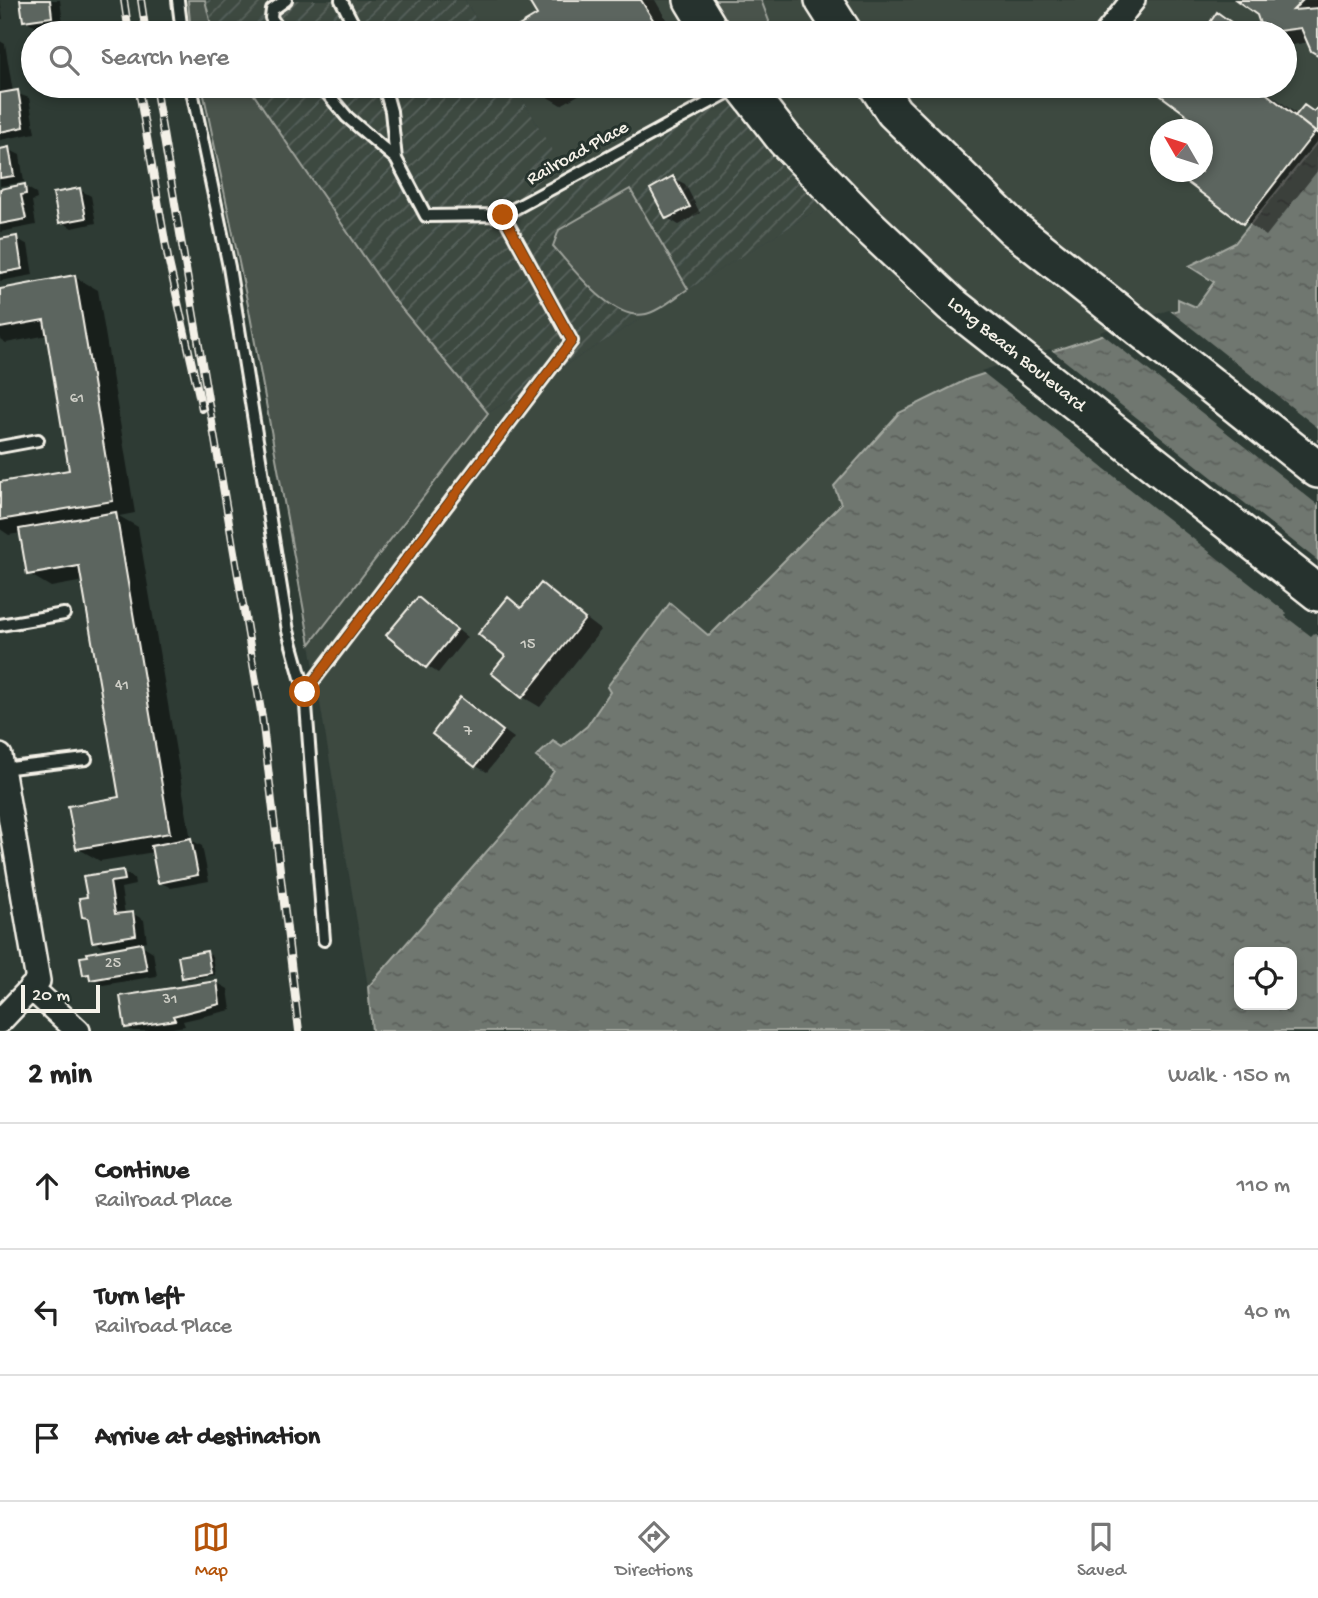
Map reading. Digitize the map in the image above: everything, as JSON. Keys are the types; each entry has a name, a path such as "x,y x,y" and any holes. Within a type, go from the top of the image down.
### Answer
{"main road":[{"path":"692,0 705,21"},
{"path":"823,0 835,21"},
{"name":"Long Beach Boulevard","path":"752,98 795,150 862,220 951,304 1318,593"},
{"path":"885,98 894,112 1013,228 1318,470"}],"street":[{"path":"1116,21 1133,0"},
{"path":"0,1021 38,981 1,763"},
{"path":"31,988 78,1031"}],"lane":[{"path":"178,0 181,21"},
{"path":"273,21 272,10 286,0"},
{"path":"341,0 352,21"},
{"path":"194,98 229,267 288,631 305,692 324,940"},
{"path":"305,692 572,341 503,215 426,216 396,159 348,117 331,98"},
{"path":"387,98 396,159"},
{"name":"Railroad Place","path":"503,215 720,98"},
{"path":"0,447 38,440"},
{"path":"0,625 64,614"},
{"path":"1,763 86,758"}],"shaded area":[{"path":"188,0 205,0 210,21 190,21"},
{"path":"205,0 465,0 477,21 210,21"},
{"path":"465,0 1318,0 1318,141 1235,243 1189,266 1214,282 1196,307 968,379 899,413 834,486 842,504 708,636 670,603 587,726 562,747 537,757 554,771 544,786 368,987 310,644 488,413 829,202 745,98 1297,98 1297,21 477,21"},
{"path":"713,0 761,0 769,21 726,21"},
{"path":"205,98 256,98 391,296 488,413 310,644 249,310"},
{"path":"256,98 522,98 566,174 702,98 745,98 830,202 488,413 391,296"},
{"path":"522,98 702,98 565,174"},
{"path":"630,189 688,289 662,307 646,314 620,310 607,302 553,246 559,230"}],"water":[{"path":"1318,141 1318,1031 372,1031 368,987 544,786 554,771 536,757 553,741 562,747 587,726 610,692 607,687 670,603 709,636 841,504 834,486 899,413 968,379 1178,310 1178,299 1196,307 1214,282 1189,266 1235,243"}],"pier":[{"path":"1169,310 1318,428 1318,505 1100,332"},
{"path":"1050,349 1318,561 1318,636 1314,633 1311,636 1285,616 1287,613 981,371"}],"building":[{"path":"20,0 50,0 52,17 23,21"},
{"path":"528,0 641,0 654,21 527,21 537,15"},
{"path":"1236,0 1303,0 1293,10 1318,8 1318,55 1311,51 1301,28 1297,29 1297,21 1259,21 1257,15"},
{"path":"1217,12 1229,21 1211,21"},
{"path":"18,90 24,127 0,132 0,93"},
{"path":"1164,98 1272,98 1315,132 1243,224 1186,182 1213,182 1213,119 1192,119"},
{"path":"1304,105 1314,112 1318,107 1318,134 1295,116"},
{"path":"9,147 14,176 0,178 0,149"},
{"path":"673,176 690,207 666,219 650,189"},
{"path":"25,184 26,194 21,195 26,219 0,224 0,189"},
{"path":"80,188 86,218 59,223 53,193"},
{"path":"17,236 22,269 0,273 0,239"},
{"path":"75,275 113,501 0,520 0,482 69,470 44,320 0,328 0,289"},
{"path":"116,512 170,833 76,849 68,806 119,797 79,566 27,575 19,529"},
{"path":"541,583 585,619 522,698 491,673 505,656 478,634 508,597 521,608"},
{"path":"418,597 457,630 426,668 386,635"},
{"path":"460,697 503,731 475,767 432,734"},
{"path":"191,838 198,875 158,883 151,846"},
{"path":"123,870 125,880 110,882 115,914 133,912 136,935 92,942 88,918 82,917 79,898 87,897 83,876"},
{"path":"142,943 147,970 90,980 89,974 83,975 80,957 88,956 87,953"},
{"path":"207,951 211,973 182,978 178,956"},
{"path":"217,981 220,1004 173,1016 175,1020 125,1028 120,996"}],"railway":[{"path":"124,0 127,21"},
{"path":"141,0 144,21"},
{"path":"140,98 168,258 202,409"},
{"path":"157,98 262,717 299,1031"}],"route":[{"path":"305,692 572,341 503,215"}]}
